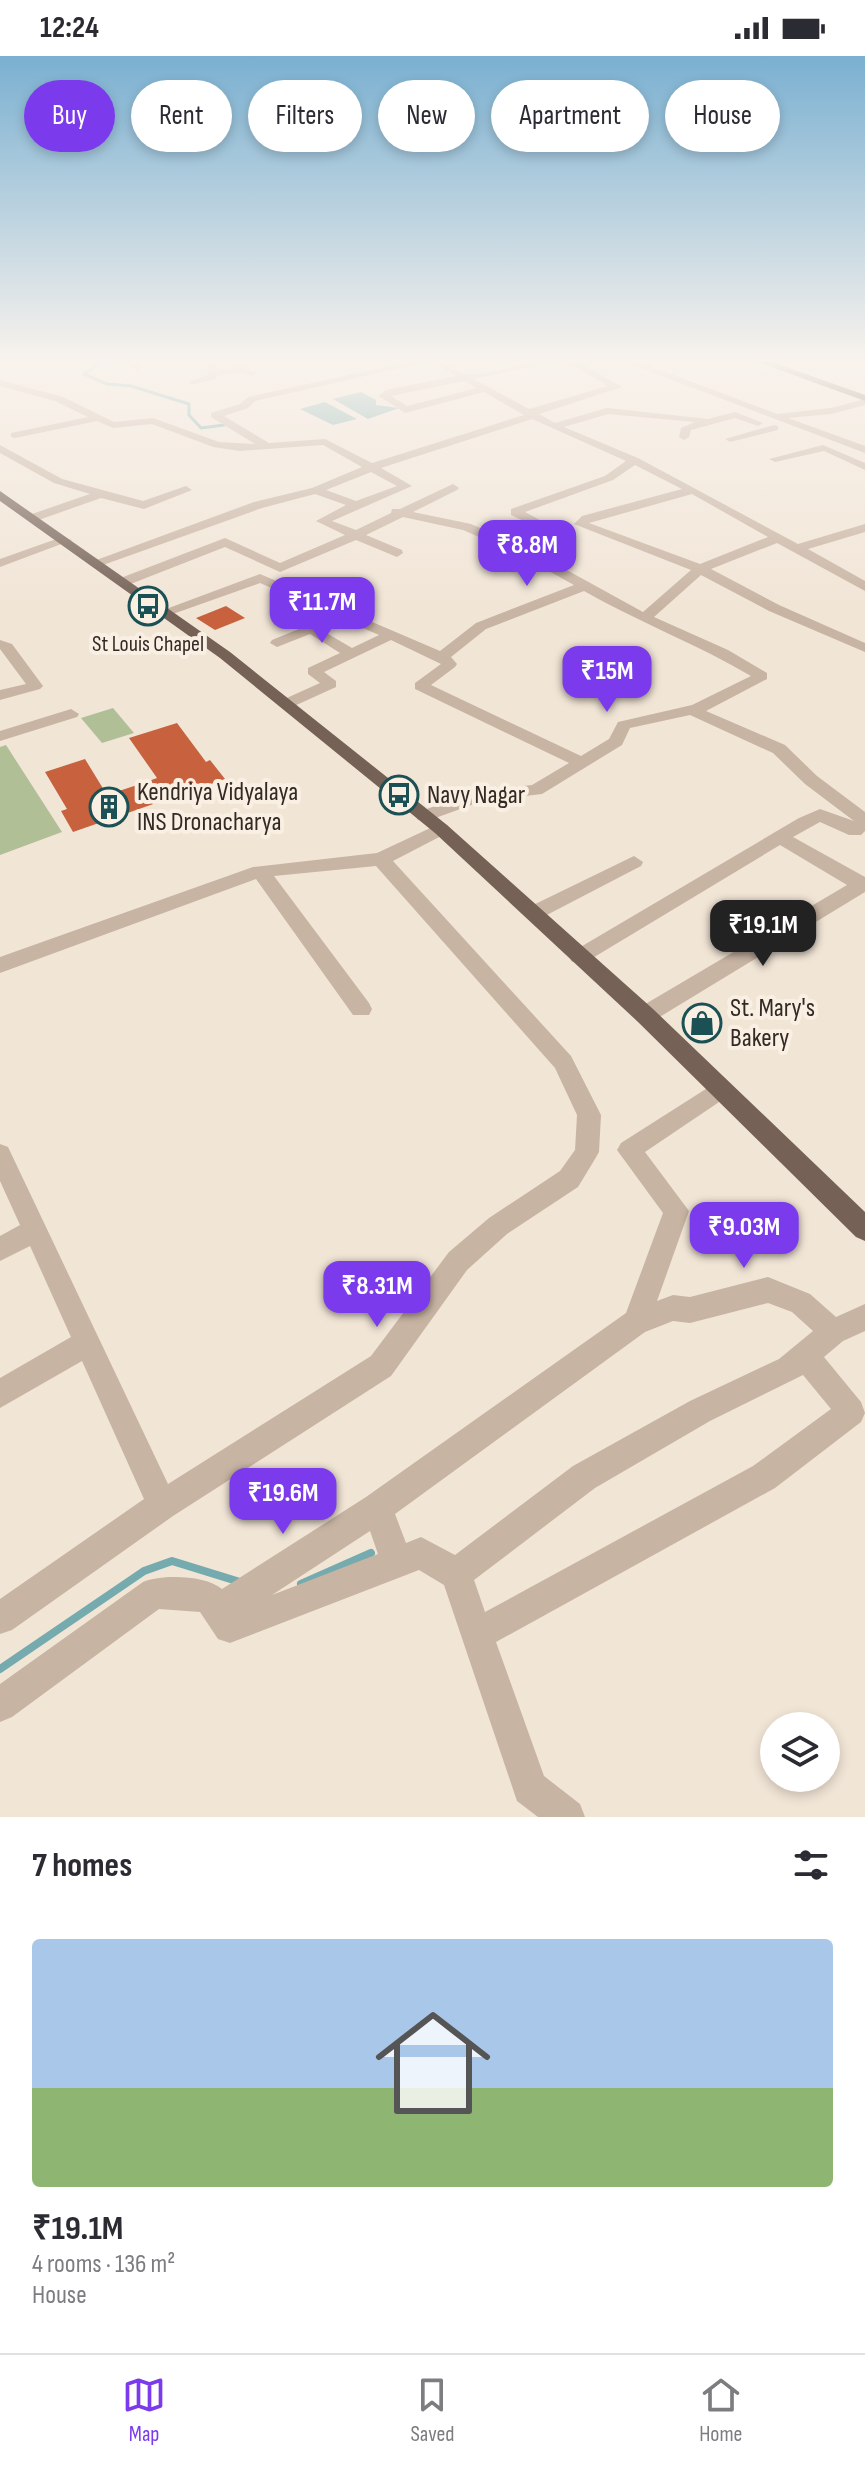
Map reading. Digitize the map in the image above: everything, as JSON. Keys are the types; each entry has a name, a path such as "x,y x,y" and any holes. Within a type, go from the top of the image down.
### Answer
{"main road":[{"path":"0,495 165,612 286,704 441,829 645,1015 865,1229"}],"street":[{"path":"215,444 281,444"},
{"path":"329,444 406,486 322,521 397,553"},
{"path":"98,562 258,505 316,490 439,444"},
{"path":"596,444 693,490 865,587"},
{"path":"816,444 865,467"},
{"path":"0,448 58,481 99,491 101,495"},
{"path":"775,459 823,448"},
{"path":"525,552 556,532 515,512 609,478 634,460"},
{"path":"165,612 250,585 280,568 453,488"},
{"path":"33,518 101,495 144,505 186,490"},
{"path":"316,490 356,505"},
{"path":"693,490 586,519 580,524 700,569 774,608 865,648"},
{"path":"371,501 399,514 467,527 525,552 645,618 723,653 762,676 691,710 624,725 616,742 536,790 479,796 424,816"},
{"path":"795,549 865,528"},
{"path":"645,618 700,569 777,538"},
{"path":"0,563 66,540"},
{"path":"123,582 225,542 280,568"},
{"path":"260,578 442,657 450,664 420,686 425,691 460,703 582,763"},
{"path":"442,657 481,626 586,585"},
{"path":"277,643 311,628 350,653"},
{"path":"286,704 331,684 313,671 391,635"},
{"path":"0,644 7,647 35,686 0,695"},
{"path":"579,957 820,815 855,831 864,820 811,780 779,749 691,710"},
{"path":"0,736 71,714"},
{"path":"0,965 260,871 381,859 441,829"},
{"path":"645,1015 863,884 780,837"},
{"path":"0,1618 162,1505 381,1366 458,1261 498,1226 569,1179 587,1152 589,1115 563,1062 381,859"},
{"path":"534,913 634,862"},
{"path":"260,871 361,1009"},
{"path":"636,1322 676,1211 629,1150 720,1089"},
{"path":"0,1154 85,1344 162,1505"},
{"path":"0,1249 34,1231"},
{"path":"219,1610 377,1508 636,1322 673,1308 690,1310 768,1290 801,1303 833,1332"},
{"path":"456,1574 584,1477 700,1411 789,1369 833,1332 865,1317"},
{"path":"0,1394 85,1344"},
{"path":"477,1634 764,1477 851,1412 805,1355"},
{"path":"377,1508 397,1562"},
{"path":"0,1705 154,1593 208,1597 230,1627 421,1553 456,1574 530,1788 567,1817"}],"green space":[{"path":"113,708 134,733 102,743 81,718"},
{"path":"6,745 62,832 0,855 0,747"}],"building":[{"path":"226,606 245,618 215,630 196,618"},
{"path":"177,723 206,762 210,760 225,779 73,832 61,811 67,809 45,772 85,759 107,795 157,778 129,738"},
{"name":"St. Mary's Bakery","path":"702,1009 720,1025 704,1035 683,1021"}],"waterway":[{"path":"301,1584 371,1553"},
{"path":"0,1669 144,1571 172,1561 240,1582"}],"place":[{"name":"St Louis Chapel","path":"148,606"},
{"name":"Navy Nagar","path":"399,795"},
{"name":"Kendriya Vidyalaya INS Dronacharya","path":"109,807"},
{"name":"St. Mary's Bakery","path":"702,1023"}]}
